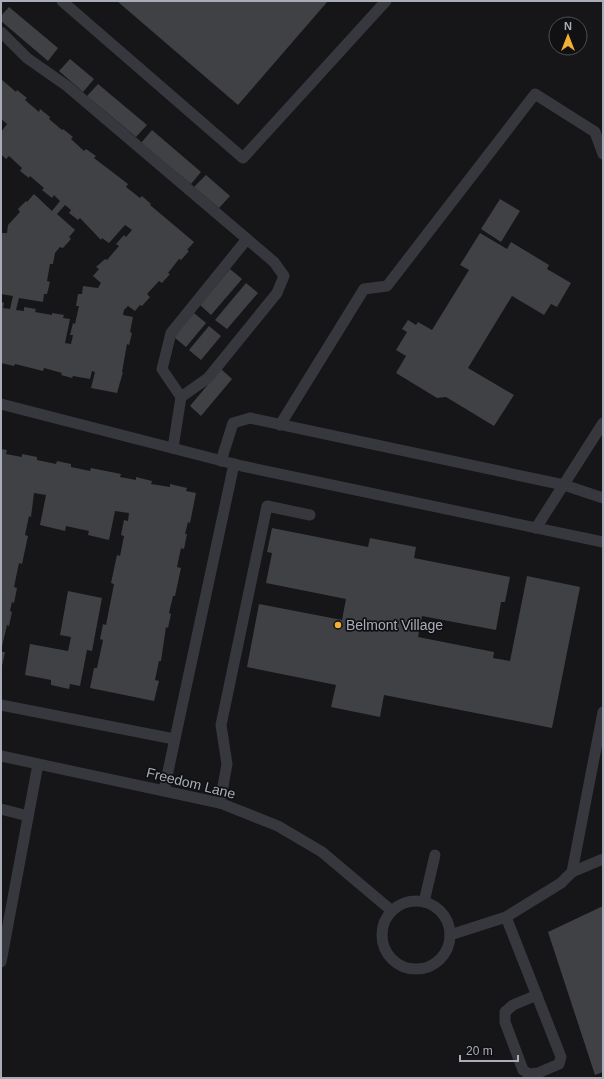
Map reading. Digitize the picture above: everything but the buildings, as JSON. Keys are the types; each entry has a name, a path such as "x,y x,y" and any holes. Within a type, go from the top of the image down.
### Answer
{"lane":[{"path":"62,1 243,158 386,1"},
{"path":"1,32 27,58 67,86 274,262 284,276 277,293 208,378 181,398"},
{"path":"280,425 364,289 387,286 535,94 595,132 603,154"},
{"path":"173,448 181,398 162,369 171,333 247,239"},
{"path":"1,404 234,464 603,542"},
{"path":"221,461 233,423 250,418 564,486 603,498"},
{"path":"536,528 603,423"},
{"path":"164,790 234,464"},
{"path":"220,803 227,764 221,725 267,506 310,515"},
{"path":"1,705 174,739"},
{"path":"572,872 603,712"},
{"name":"Freedom Lane","path":"1,756 220,803 278,826 322,852 392,911"},
{"path":"593,760 603,766"},
{"path":"1,962 38,764"},
{"path":"1,809 28,816"},
{"path":"424,902 434,855"},
{"path":"450,935 506,917 561,883 572,872 603,860"},
{"path":"412,901 424,902 434,906 443,914 449,924 450,935 448,946 443,956 435,963 425,968 414,969 403,966 394,960 387,952 383,941 382,930 392,911 402,904 412,901"},
{"path":"506,917 537,995 561,1057 559,1064 550,1069 529,1074 523,1070 505,1022 505,1012 512,1005 537,995"}],"place":[{"name":"Belmont Village","path":"338,625"}]}
